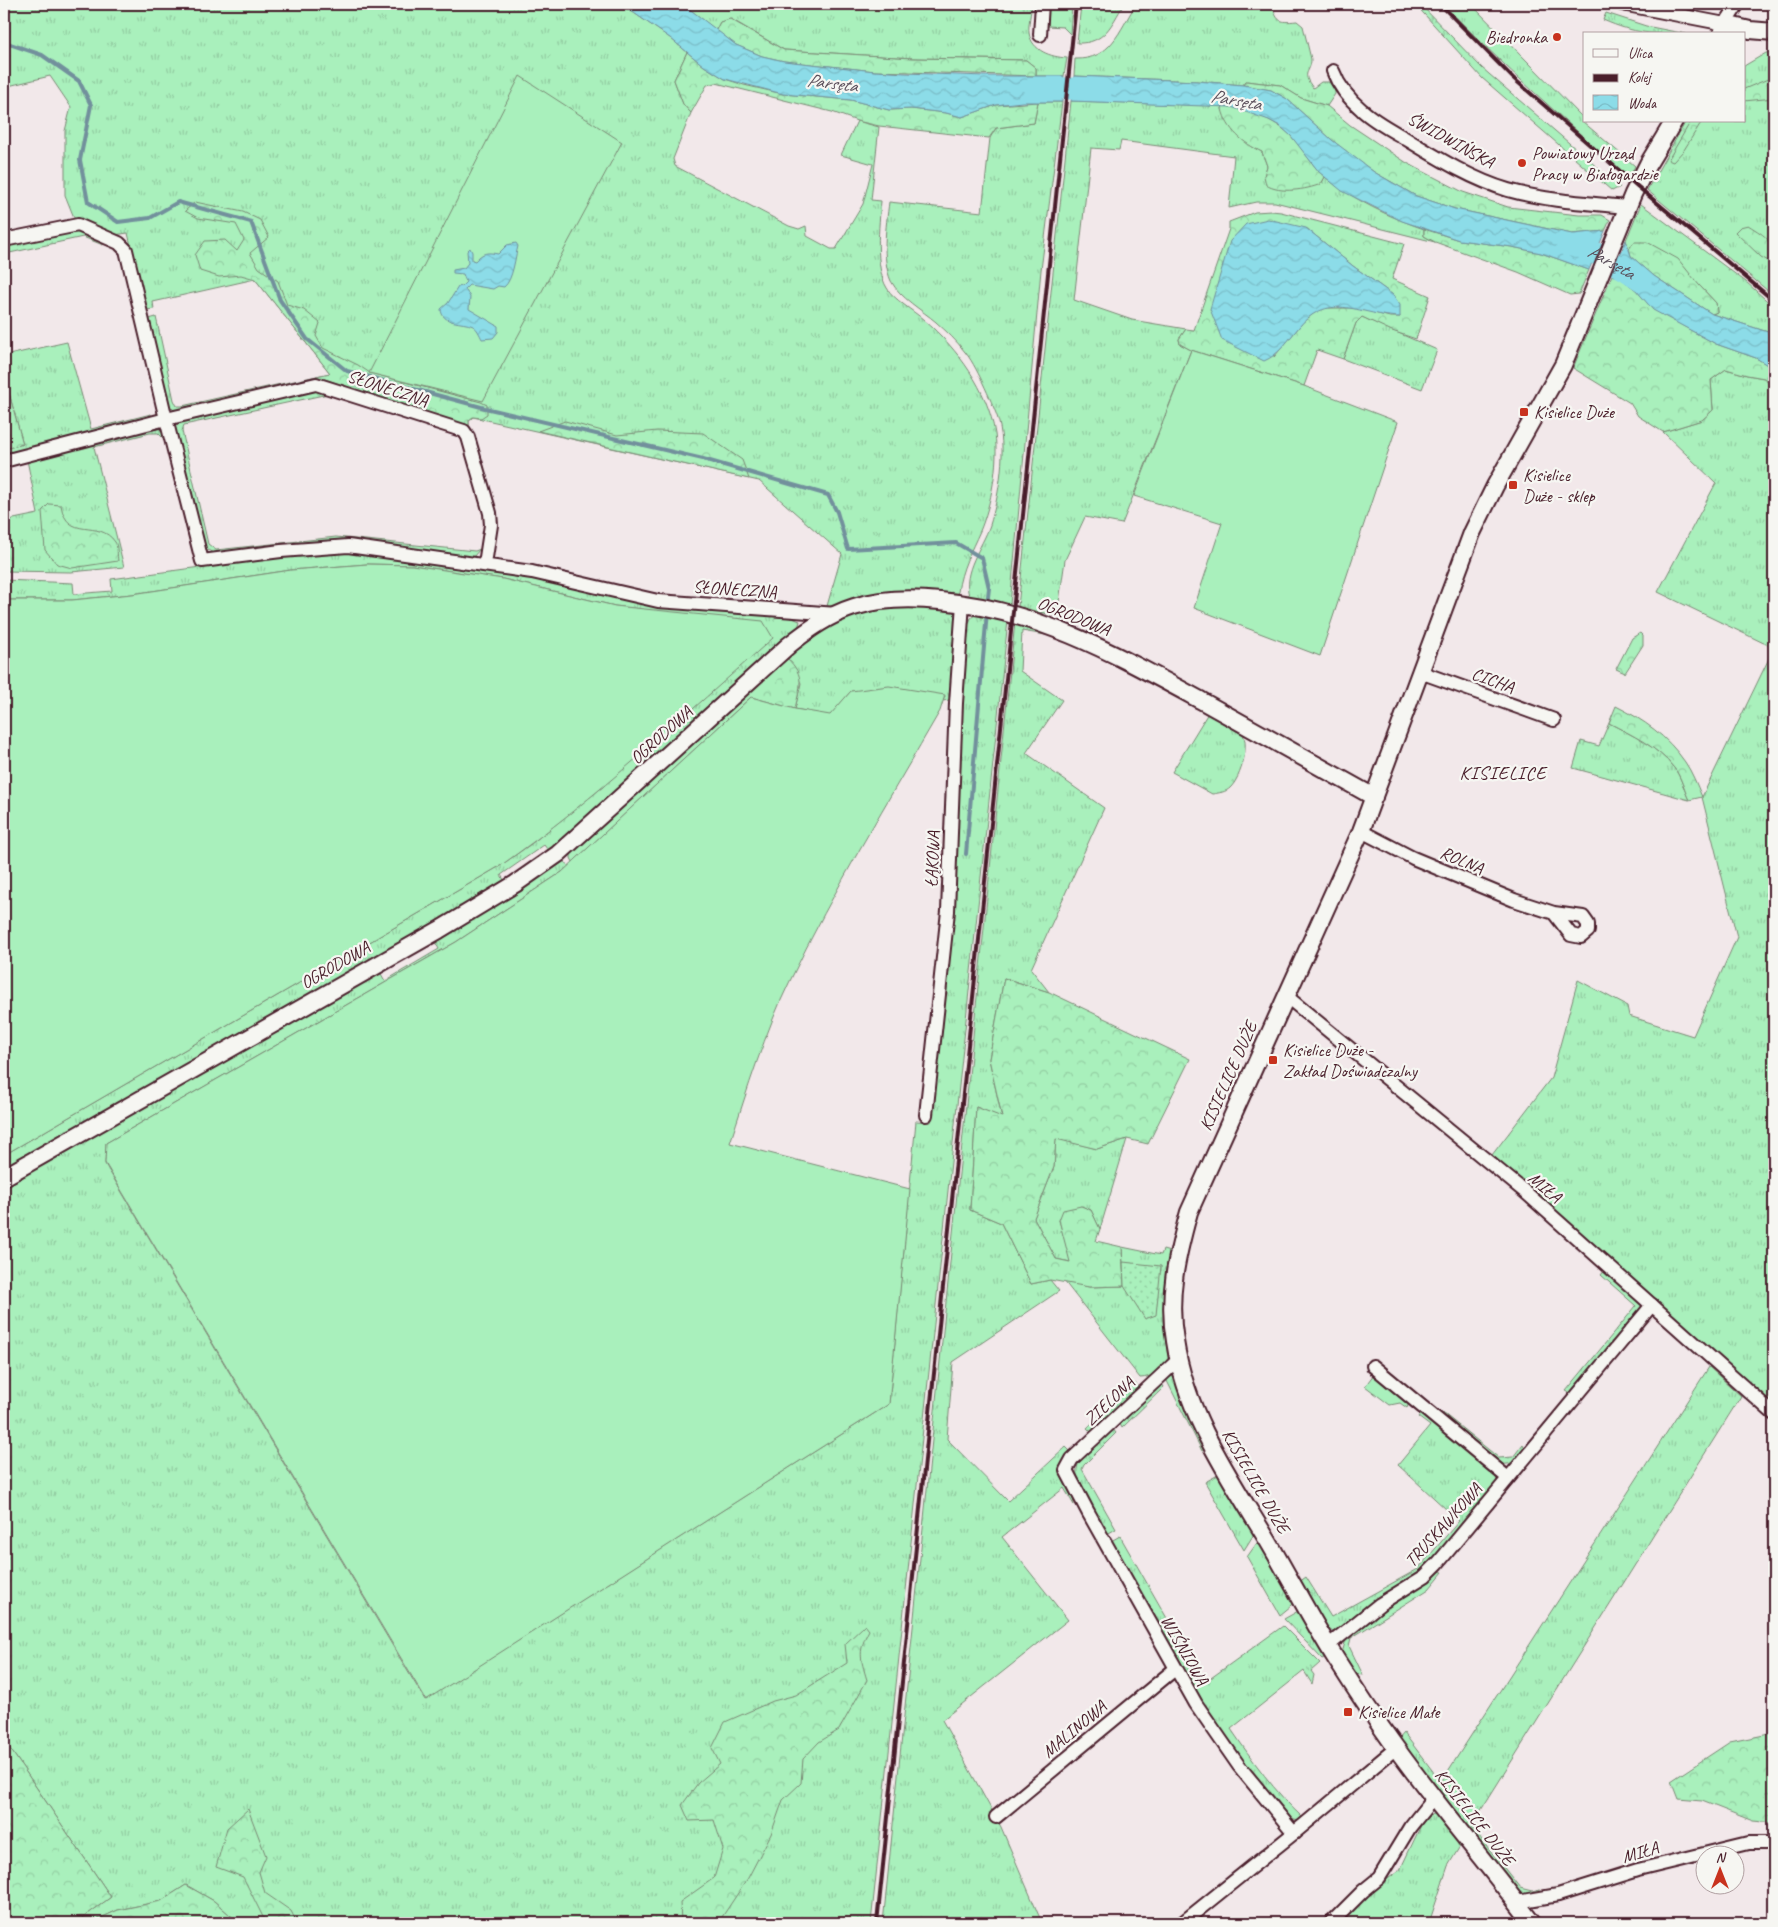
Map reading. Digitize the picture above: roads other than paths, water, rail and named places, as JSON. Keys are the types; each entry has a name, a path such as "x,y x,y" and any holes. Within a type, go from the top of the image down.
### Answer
{"street":[{"path":"1040,35 1042,4"},
{"path":"1622,4 1723,29 1774,32"},
{"path":"1723,29 1738,4"},
{"name":"ŚWIDWIŃSKA","path":"1332,71 1338,84 1363,111 1417,146 1476,178 1500,188 1530,195 1558,200 1628,206"},
{"path":"1628,206 1648,164 1673,122"},
{"name":"KISIELICE DUŻE","path":"1532,1923 1396,1748 1329,1645 1205,1433 1189,1397 1178,1360 1173,1327 1172,1294 1175,1265 1184,1229 1196,1196 1361,831 1472,533 1495,486 1563,365 1628,206"},
{"name":"SŁONECZNA","path":"4,240 78,225 119,243 126,250 202,561 280,551 348,546 485,564 550,576 658,601 837,614"},
{"name":"SŁONECZNA","path":"4,460 316,384 464,431 468,437 490,513 491,525 485,564"},
{"name":"OGRODOWA","path":"4,1177 439,930 515,884 558,854 789,645 813,627 837,614 862,605 894,600 918,599 963,603 1020,616 1090,642 1143,669 1374,796"},
{"name":"ŁĄKOWA","path":"926,1115 948,911 956,704 963,603"},
{"name":"CICHA","path":"1420,672 1554,720"},
{"name":"ROLNA","path":"1361,831 1413,858 1464,880 1514,900 1554,913"},
{"name":"MIŁA","path":"1286,996 1524,1191 1774,1414"},
{"name":"TRUSKAWKOWA","path":"1329,1645 1380,1604 1425,1576 1652,1305"},
{"name":"ZIELONA","path":"1066,1470 1072,1459 1178,1360"},
{"name":"TRUSKAWKOWA","path":"1373,1366 1508,1478"},
{"name":"WIŚNIOWA","path":"1066,1470 1175,1669 1201,1711 1234,1759 1294,1833"},
{"name":"MALINOWA","path":"996,1817 1175,1669"},
{"path":"1182,1923 1396,1748"},
{"path":"1331,1923 1379,1878 1410,1827 1434,1797"},
{"name":"MIŁA","path":"1516,1902 1558,1895 1668,1862 1749,1843 1774,1843"}],"water":[{"path":"621,4 683,4 736,45 762,56 784,61 905,73 1064,76 1062,102 1022,102 996,105 962,117 911,109 889,110 851,100 783,94 725,79 704,66 670,38"},
{"path":"1074,76 1197,81 1243,85 1271,90 1287,99 1332,140 1374,172 1416,196 1455,209 1572,234 1605,231 1589,270 1541,253 1459,240 1402,221 1342,191 1319,172 1291,136 1280,126 1269,120 1231,107 1071,101"},
{"path":"1268,219 1306,228 1393,295 1400,305 1400,317 1347,308 1335,307 1323,310 1311,316 1279,351 1264,361 1222,340 1210,309 1230,241 1246,224"},
{"path":"1626,240 1631,256 1654,276 1712,314 1774,334 1774,369 1756,358 1716,344 1653,310 1636,290 1619,277 1612,275"},
{"path":"516,243 518,246 510,279 504,287 498,286 493,289 469,285 465,289 470,297 469,309 498,326 498,332 493,338 482,339 473,326 453,322 445,318 441,309 448,303 458,287 466,282 463,274 453,273 453,270 464,268 468,263 467,251 470,248 472,260 475,261 483,254 498,254 507,245"}],"waterway":[{"path":"4,42 42,55 79,81 91,105 80,160 88,202 118,222 150,218 178,202 251,222 280,300 307,339 347,371 485,408 703,459 828,495 837,512 848,549 956,543 982,558 989,588 987,605"},
{"name":"Parsęta","path":"1034,88 1102,89"},
{"name":"Parsęta","path":"1567,245 1586,248 1641,280"},
{"path":"966,854 987,612"}],"railway":[{"path":"877,1923 1076,4"},
{"path":"1440,4 1513,78 1637,186 1774,301"}],"place":[{"name":"Biedronka","path":"1557,37"},
{"name":"Powiatowy Urząd Pracy w Białogardzie","path":"1522,163"},
{"name":"Kisielice Duże","path":"1524,412"},
{"name":"Kisielice Duże - sklep","path":"1513,485"},
{"name":"Kisielice Duże - Zakład Doświadczalny","path":"1273,1060"},
{"name":"Kisielice Małe","path":"1348,1712"}],"district":[{"name":"KISIELICE","path":"1503,773"}]}
